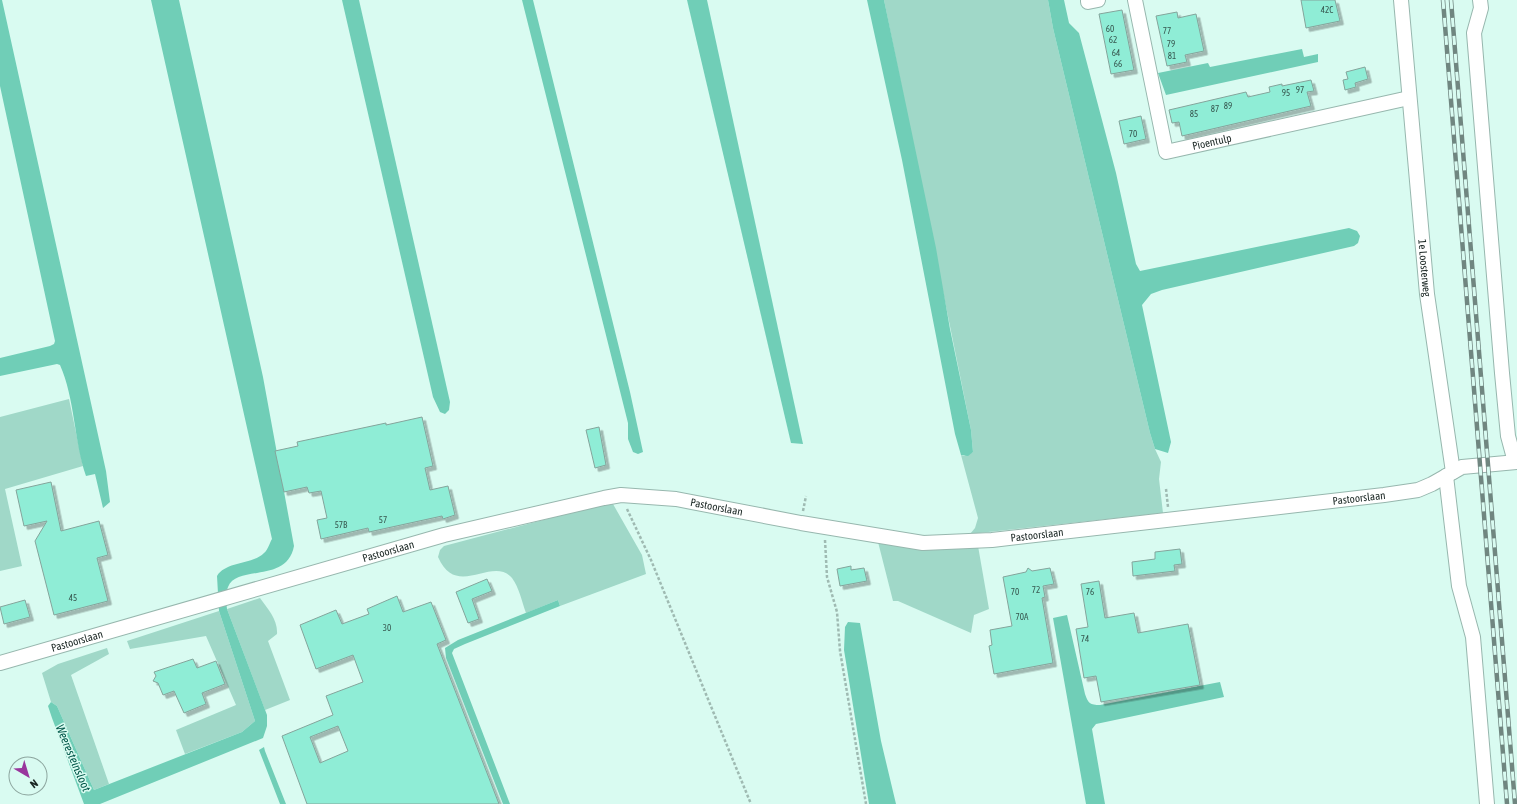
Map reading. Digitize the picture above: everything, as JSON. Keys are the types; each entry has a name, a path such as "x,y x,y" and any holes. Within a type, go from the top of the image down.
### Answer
{"street":[{"path":"1088,0 1088,2 1098,0"},
{"name":"Pioentulp","path":"1134,0 1166,152 1409,98"},
{"name":"1e Loosterweg","path":"1401,0 1427,294 1449,474"},
{"path":"1480,0 1481,8 1474,33 1508,436 1516,462 1462,467 1449,474 1459,586 1473,637 1487,804"},
{"name":"Pastoorslaan","path":"0,663 444,535 621,495 676,499 923,543 992,540 1391,494 1418,490 1449,474"}],"path":[{"path":"1166,489 1170,519"},
{"path":"621,495 651,560 752,804"},
{"path":"826,526 827,577 837,612 840,651 866,804"}],"shaded area":[{"path":"884,0 1048,0 1053,28 1150,433 1161,462 1159,479 1163,513 970,534 975,528 978,518 961,455 964,456 973,452 971,430"},
{"path":"69,399 83,466 5,489 22,566 0,571 0,417"},
{"path":"613,504 642,555 646,574 560,606 558,600 526,613 512,578 504,572 495,571 464,576 455,575 446,569 438,557 440,550 444,546 592,507"},
{"path":"878,542 978,546 989,609 974,615 971,633 898,601 893,601"},
{"path":"260,598 272,615 276,624 277,634 268,641 290,700 265,710 227,609"},
{"path":"219,611 255,721 242,732 185,754 176,730 236,705 206,636 130,649 127,641"},
{"path":"107,648 109,654 71,675 109,784 94,790 57,706 51,702 42,673 58,664"}],"water":[{"path":"0,0 2,0 106,471 110,502 103,508 95,474 86,476 82,463 69,392 60,365 57,364 0,376 0,358 50,346 54,344 55,341 0,86"},
{"name":"Weeresteinsloot","path":"151,0 179,0 263,377 294,546 290,558 282,565 272,570 241,576 233,580 226,592 227,609 267,715 267,726 263,738 100,804 84,804 48,706 51,702 57,706 94,790 242,732 255,721 219,611 217,576 226,568 259,557 267,550 272,539"},
{"path":"342,0 359,0 450,402 449,410 445,414 440,412 433,397"},
{"path":"522,0 533,0 630,392 643,452 638,454 633,452 628,439 628,423"},
{"path":"687,0 707,0 803,444 791,443"},
{"path":"867,0 884,0 936,248 950,329 971,430 973,452 968,456 961,455 955,434 902,160"},
{"path":"1048,0 1064,0 1069,23 1079,33 1116,173 1136,264 1140,271 1349,228 1357,231 1360,236 1358,243 1354,246 1162,290 1151,294 1142,305 1171,442 1168,453 1155,449 1150,433 1053,28"},
{"path":"1302,49 1304,57 1318,54 1318,62 1166,95 1158,73 1208,63 1210,67"},
{"path":"558,600 560,606 465,644 454,649 452,653 510,804 503,804 446,658 445,648 458,640"},
{"path":"1067,615 1085,694 1087,700 1092,704 1100,705 1220,682 1224,697 1096,724 1092,729 1105,804 1086,804 1053,618"},
{"path":"848,622 860,623 881,741 896,804 869,804 844,650 845,627"},
{"path":"264,747 286,804 280,804 259,750"}],"building":[{"path":"1301,0 1335,0 1340,21 1306,28"},
{"path":"1122,10 1134,70 1111,74 1099,14"},
{"path":"1177,12 1178,18 1196,14 1204,51 1185,55 1187,62 1167,66 1156,16"},
{"path":"1365,67 1368,79 1355,83 1356,87 1345,90 1343,80 1348,79 1346,72"},
{"path":"1311,80 1314,91 1307,92 1311,106 1182,136 1179,122 1172,123 1169,110 1246,92 1248,97 1270,92 1269,87"},
{"path":"1141,116 1146,139 1124,144 1119,121"},
{"path":"422,417 433,466 425,468 430,490 448,486 455,515 443,519 442,516 369,532 368,528 321,539 317,520 327,518 321,491 309,493 307,487 284,492 275,451 298,446 297,442"},
{"path":"599,427 606,465 595,468 586,430"},
{"path":"51,482 61,531 99,521 108,555 97,558 108,601 54,615 35,541 47,521 24,526 16,490"},
{"path":"1180,549 1182,564 1174,565 1175,571 1133,576 1132,562 1155,559 1155,552"},
{"path":"851,566 851,570 864,568 867,581 840,586 837,569"},
{"path":"1028,568 1032,571 1050,568 1054,584 1043,586 1045,597 1042,598 1053,663 994,674 989,646 992,645 990,630 1012,626 1003,577 1026,572"},
{"path":"487,579 492,591 472,599 479,619 468,623 456,592"},
{"path":"1099,581 1105,618 1134,613 1138,633 1188,624 1200,685 1101,702 1096,676 1084,678 1076,629 1088,627 1081,584"},
{"path":"397,596 403,612 431,602 446,640 437,644 499,804 307,804 282,736 333,715 326,696 363,682 353,655 316,669 300,625 336,610 342,624 369,614 367,609","holes":["338,726 348,751 320,763 310,737"]},
{"path":"25,600 30,617 4,624 0,607"},
{"path":"193,659 197,668 216,661 225,684 202,693 206,704 184,713 174,691 163,695 158,683 153,681 156,676 154,672"}],"railway":[{"path":"1443,0 1507,804"},
{"path":"1451,0 1515,804"}]}
